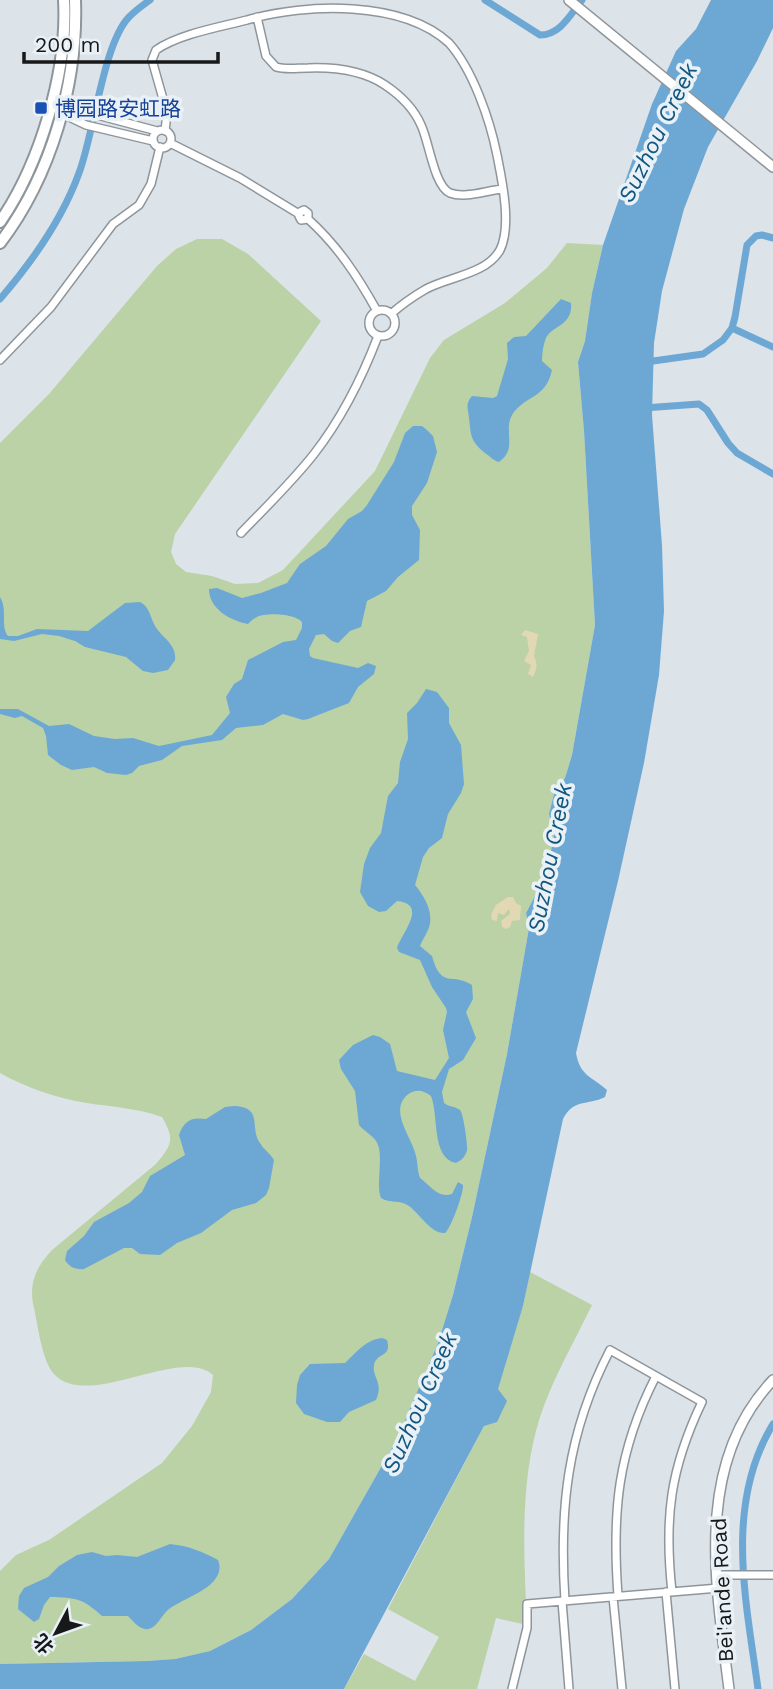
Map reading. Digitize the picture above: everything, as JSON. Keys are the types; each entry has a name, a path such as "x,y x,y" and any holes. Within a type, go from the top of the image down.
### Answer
{"main road":[{"path":"1,218 20,187 49,112 62,46 64,0"},
{"path":"0,243 37,182 61,113 71,78 76,32 75,0"}],"street":[{"path":"569,0 773,167"},
{"path":"153,141 161,131 167,113 153,64 153,54 162,46 290,9 334,6 410,18 439,34 458,54 479,97 496,151 505,221 501,245 496,254 483,265 424,290 391,314"},
{"path":"257,17 266,56 276,67 350,70 374,78 395,92 421,123 439,181 446,190 466,194 503,189"},
{"path":"61,113 90,113 161,131 170,135 170,143"},
{"path":"61,113 86,125 153,141 160,148"},
{"path":"0,359 51,307 113,224 139,205 151,184 160,148 170,143"},
{"path":"170,143 240,178 299,214 307,211 308,219 346,260 377,311"},
{"path":"383,310 391,314 394,320 393,330 388,334 378,335 372,332 369,326 369,318 377,311 383,310"},
{"path":"241,533 305,465 330,432 355,390 378,335"},
{"path":"569,1689 563,1601 564,1507 573,1446 587,1400 610,1350 702,1402 683,1445 671,1493 668,1545 675,1689"},
{"path":"622,1689 616,1597 615,1533 618,1493 635,1421 656,1376"},
{"name":"Bei'ande Road","path":"729,1689 717,1575 716,1518 727,1458 743,1419 773,1380"},
{"path":"717,1575 773,1575"},
{"path":"512,1689 527,1628 527,1604 719,1588"}],"green space":[{"path":"197,239 222,239 248,254 321,321 175,534 171,552 176,564 186,572 212,576 235,584 258,583 283,570 375,471 430,358 444,340 505,303 547,268 567,243 603,245 585,341 578,362 595,625 572,755 565,778 554,794 549,814 554,834 547,873 526,913 529,928 507,1054 453,1295 438,1343 397,1439 329,1559 292,1599 251,1630 210,1651 175,1659 147,1661 0,1664 0,1571 16,1555 49,1540 162,1463 192,1426 211,1392 213,1375 198,1368 179,1367 89,1386 69,1383 54,1374 50,1368 41,1343 32,1299 38,1269 52,1250 156,1164 170,1142 169,1131 162,1117 64,1098 31,1088 0,1073 0,443 49,394 157,266 176,249"},
{"path":"530,1272 592,1305 551,1388 533,1442 524,1520 527,1625 496,1618 477,1689 344,1689 364,1654 415,1681 439,1637 388,1609 484,1426 523,1306"}],"sand":[{"path":"525,630 538,634 533,677 528,674 531,665 524,661 529,651 527,637 521,635"},
{"path":"508,897 513,897 521,906 520,920 512,921 506,929 502,927 501,921 510,914 509,909 504,915 498,913 497,921 492,920 491,915 496,905"}],"water":[{"name":"Suzhou Creek","path":"711,0 773,0 773,28 708,147 684,209 662,291 654,343 652,415 664,611 659,675 644,763 576,1053 583,1071 607,1090 605,1097 576,1105 563,1119 523,1306 498,1389 507,1401 497,1422 484,1426 344,1689 0,1689 0,1664 147,1661 175,1659 210,1651 251,1630 292,1599 329,1559 397,1439 438,1343 472,1217 507,1054 529,928 526,913 547,873 554,834 549,814 554,794 565,778 572,755 595,625 578,362 585,341 592,293 603,245 652,104 676,51 696,29"},
{"path":"561,299 571,303 571,311 566,321 549,334 545,341 542,361 552,370 549,379 540,392 512,415 508,451 499,462 480,449 474,441 470,429 468,401 472,396 497,396 508,359 507,343 514,337 526,336"},
{"path":"413,426 422,426 433,436 437,452 427,483 412,506 412,515 420,530 419,560 386,591 367,601 361,627 350,631 338,643 324,634 316,635 309,649 313,658 358,668 368,663 376,666 374,674 358,687 349,703 308,719 283,714 263,725 236,728 222,740 182,746 162,760 139,766 126,775 107,773 94,767 72,770 61,765 48,755 43,728 22,716 15,718 0,714 0,709 18,709 49,726 69,724 94,736 133,738 159,746 212,735 230,713 226,697 234,684 242,679 248,660 283,642 296,640 302,622 294,617 274,614 261,615 248,624 235,620 217,608 209,589 217,588 242,598 287,583 300,564 326,546 348,519 367,505 394,462 405,433"},
{"path":"0,597 4,628 8,636 18,636 37,629 88,631 125,603 140,602 171,645 175,660 168,670 153,673 143,671 126,657 85,647 59,636 42,634 14,641 0,639"},
{"path":"426,689 437,692 449,708 449,723 461,745 464,784 448,814 442,838 429,848 423,857 415,885 430,912 430,924 420,946 432,956 439,973 444,977 472,985 473,999 466,1012 476,1038 463,1060 449,1069 442,1092 444,1103 461,1112 467,1147 462,1159 456,1163 448,1160 439,1145 431,1096 418,1091 410,1093 400,1107 403,1124 417,1159 420,1178 442,1195 452,1194 458,1182 463,1185 457,1210 445,1233 430,1227 406,1204 381,1198 379,1147 359,1125 355,1091 341,1069 339,1060 353,1045 373,1035 390,1044 397,1071 435,1080 449,1058 443,1030 446,1008 432,987 420,960 399,952 397,948 410,920 411,908 406,903 397,901 386,911 379,912 368,906 360,892 364,864 370,848 381,833 388,796 398,783 400,762 408,739 407,713"},
{"path":"225,1107 243,1107 253,1114 257,1137 274,1160 266,1195 256,1203 232,1210 201,1233 177,1243 160,1255 140,1254 132,1248 124,1248 84,1269 76,1268 65,1260 67,1251 84,1236 94,1222 129,1203 142,1192 150,1176 185,1155 179,1135 186,1123 193,1119 206,1119"},
{"path":"382,1338 387,1340 388,1350 374,1365 379,1389 376,1400 349,1412 340,1422 327,1422 304,1414 296,1403 297,1385 300,1375 310,1364 345,1363 366,1344"},
{"path":"170,1544 189,1548 218,1560 219,1569 211,1584 169,1609 152,1628 140,1627 128,1616 102,1616 84,1602 73,1599 50,1597 39,1619 34,1622 18,1609 19,1596 24,1588 48,1577 59,1566 77,1555 92,1552 106,1556 137,1557"}],"waterway":[{"path":"0,299 35,255 64,207 79,173 112,47 129,17 150,0"},
{"path":"485,0 540,35 559,28 582,0"},
{"path":"646,362 703,354 723,340 732,328 735,317 747,245 756,236 773,238"},
{"path":"732,328 773,347"},
{"path":"644,408 699,404 707,410 737,453 773,474"},
{"path":"758,1689 745,1587 744,1520 748,1487 758,1455 773,1424"}],"place":[{"name":"博园路安虹路","path":"41,108"}]}
